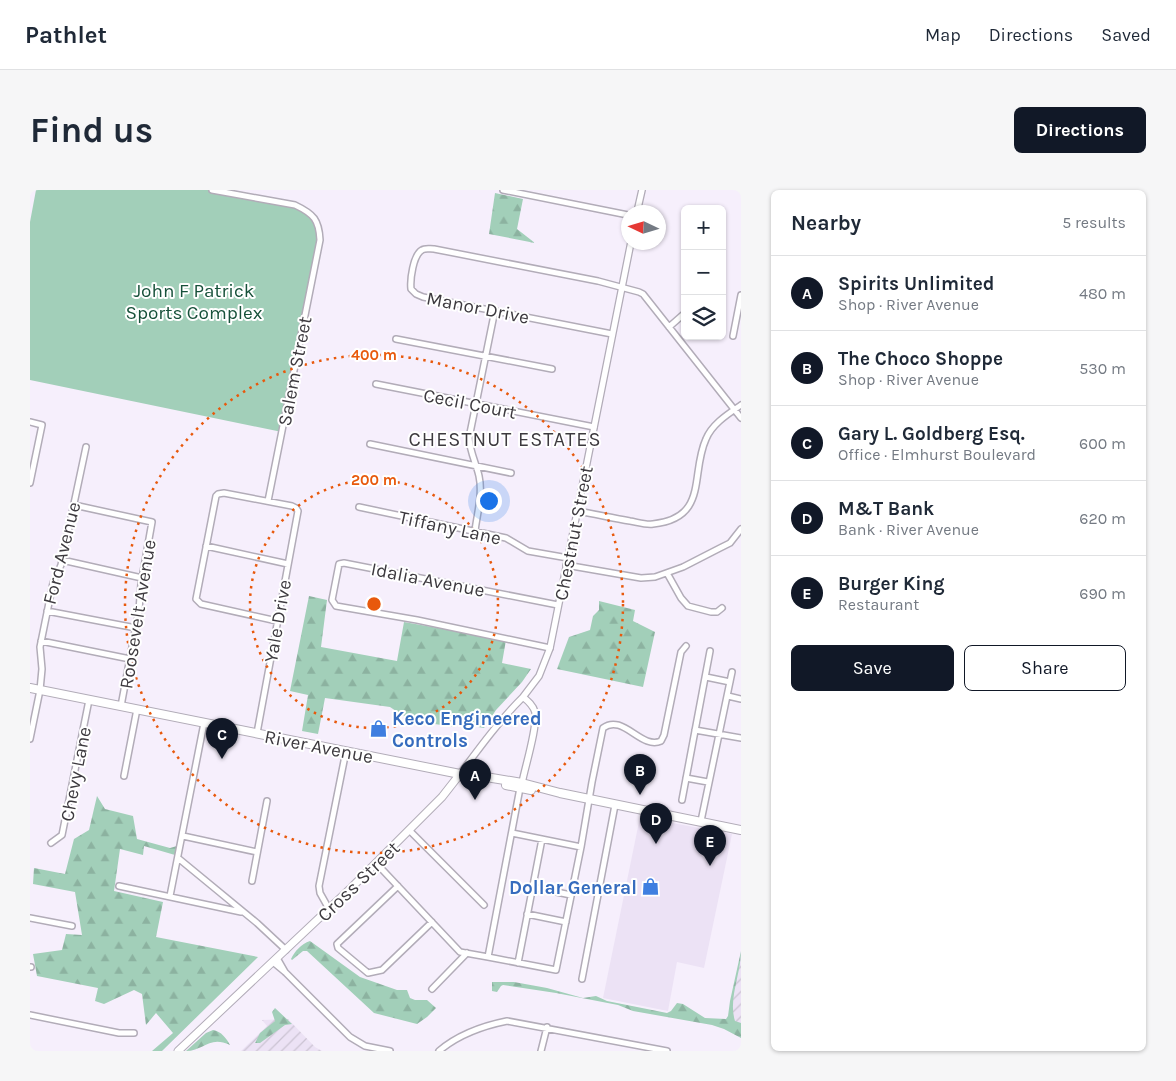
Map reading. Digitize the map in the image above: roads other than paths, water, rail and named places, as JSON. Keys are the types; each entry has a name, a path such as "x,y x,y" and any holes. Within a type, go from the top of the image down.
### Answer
{"highway":[{"name":"River Avenue","path":"30,688 460,774 467,777 521,785 741,830"}],"main road":[{"name":"Cross Street","path":"178,1051 376,863 442,797 460,774"}],"street":[{"name":"Salem Street","path":"212,190 295,205 315,218 319,228 320,240 268,501"},
{"path":"503,190 621,214"},
{"path":"639,205 642,190"},
{"name":"Manor Drive","path":"612,334 423,297 411,289 410,282 414,262 418,252 424,248 434,249 622,287"},
{"name":"Chestnut Street","path":"523,697 539,676 550,648 629,250"},
{"path":"622,287 643,294 741,418"},
{"path":"733,336 741,295"},
{"path":"474,531 480,492 479,477 470,447 470,438 495,310"},
{"path":"669,327 681,317"},
{"path":"396,339 552,370"},
{"name":"Cecil Court","path":"376,384 594,427"},
{"path":"577,511 650,525 670,520 680,515 686,510 694,495 705,440 716,424 741,405"},
{"path":"30,422 42,425 30,483"},
{"path":"370,444 511,473"},
{"name":"Ford Avenue","path":"30,739 40,690 42,669 40,647 52,583 62,560 86,447"},
{"path":"268,501 220,493 216,496 196,598 200,604 278,621"},
{"name":"Yale Drive","path":"257,733 297,510 292,506 268,501"},
{"name":"Roosevelt Avenue","path":"74,505 152,522 122,706"},
{"name":"Tiffany Lane","path":"359,507 506,538 528,551 567,562 641,578 655,577 683,567 730,543 741,529"},
{"path":"206,546 288,564"},
{"path":"62,560 142,578"},
{"name":"Idalia Avenue","path":"550,648 335,605 332,600 333,590 339,564 344,563 558,605"},
{"path":"667,573 681,598 688,606 711,612 717,612 722,608"},
{"path":"47,611 136,628"},
{"path":"42,641 130,659"},
{"path":"376,863 460,952 556,970 602,731 605,726 612,725 623,727 645,740 656,743 663,739 681,652 686,646"},
{"path":"682,800 710,651"},
{"path":"701,821 732,672"},
{"path":"706,677 730,682"},
{"path":"728,696 741,699"},
{"path":"488,957 521,785 533,733 535,713 532,705 523,697"},
{"name":"Cross Street","path":"460,774 484,740 523,697"},
{"name":"Chevy Lane","path":"51,843 62,834 89,700"},
{"path":"124,776 137,709"},
{"path":"170,896 204,723"},
{"path":"695,730 741,738"},
{"path":"329,909 320,893 319,886 346,751"},
{"path":"686,778 708,782"},
{"path":"252,881 267,801"},
{"path":"582,979 616,805"},
{"path":"409,830 484,905"},
{"path":"512,833 581,847"},
{"path":"183,836 257,852"},
{"path":"518,963 542,839"},
{"path":"178,858 286,950"},
{"path":"119,886 242,912"},
{"path":"398,886 337,944 338,946 368,973 382,970 432,922"},
{"path":"532,887 571,895"},
{"path":"527,914 566,922"},
{"path":"30,918 72,926"},
{"path":"432,989 467,953"},
{"path":"275,960 350,1037 365,1046 390,1051"},
{"path":"30,1015 119,1033 134,1033"},
{"path":"439,1051 452,1040 484,1026 508,1021 668,1051"},
{"path":"541,1051 547,1028"}],"place":[{"name":"Keco Engineered Controls","path":"378,729"},
{"name":"Gary L. Goldberg Esq.","path":"222,759"},
{"name":"The Choco Shoppe","path":"640,795"},
{"name":"Spirits Unlimited","path":"475,800"},
{"name":"M&T Bank","path":"656,844"},
{"name":"Burger King","path":"710,866"},
{"name":"Dollar General","path":"651,887"}],"district":[{"name":"CHESTNUT ESTATES","path":"505,439"}],"park label":[{"name":"John F Patrick Sports Complex","path":"194,301"}]}
